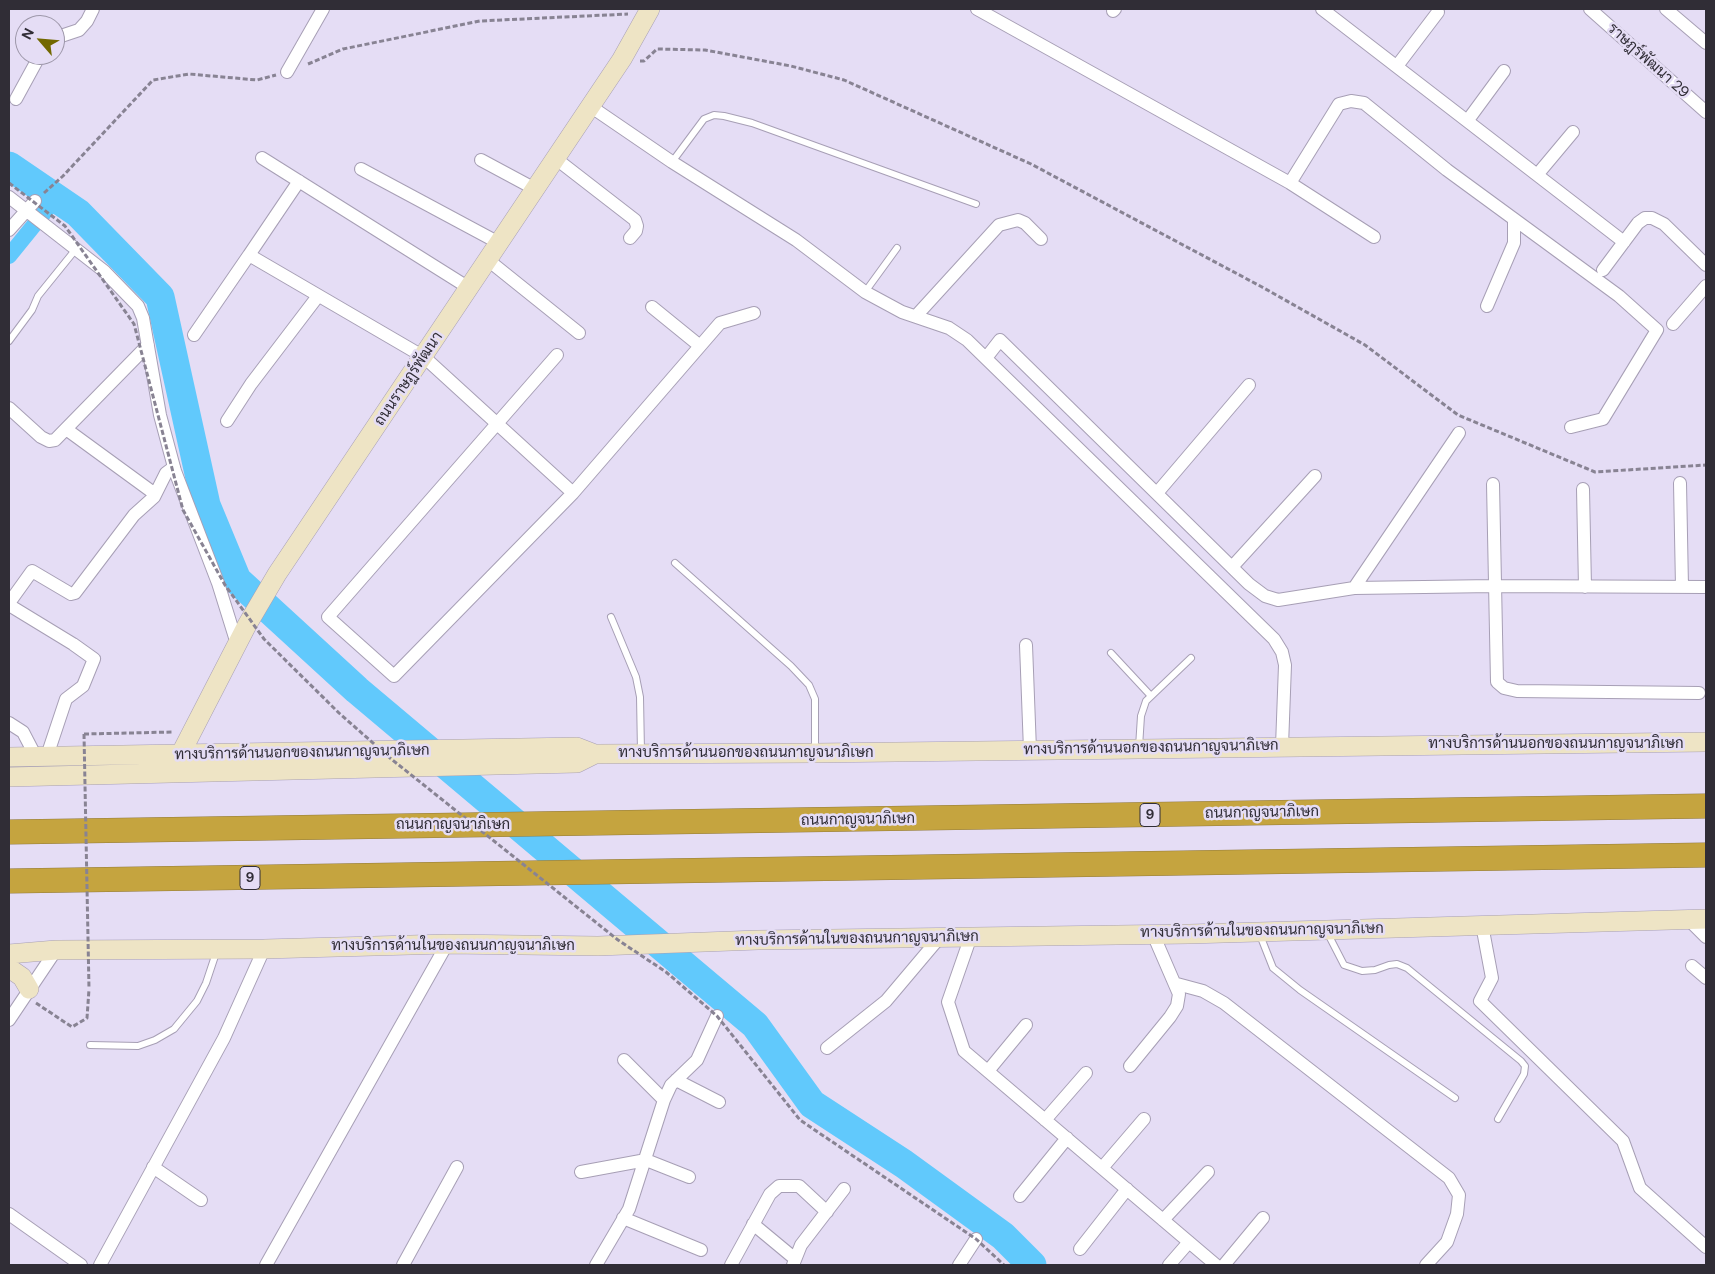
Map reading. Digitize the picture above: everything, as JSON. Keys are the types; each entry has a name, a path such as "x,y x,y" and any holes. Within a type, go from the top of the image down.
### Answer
{"highway":[{"name":"ถนนกาญจนาภิเษก","path":"9,832 593,825 1706,806"},
{"name":"9","path":"9,881 492,876 1706,855"}],"main road":[{"name":"ถนนราษฏร์พัฒนา","path":"180,755 247,625 277,574 622,59 650,9"},
{"name":"ทางบริการด้านนอกของถนนกาญจนาภิเษก","path":"9,757 180,755 346,760 520,757 578,763 595,754 1706,742"},
{"path":"9,777 346,760"},
{"name":"ทางบริการด้านในของถนนกาญจนาภิเษก","path":"9,954 56,950 264,949 447,944 598,946 758,940 1259,932 1698,919"},
{"path":"9,940 56,950"},
{"path":"9,968 22,977 27,992"}],"street":[{"path":"65,35 80,30 93,9"},
{"path":"287,72 323,9"},
{"path":"976,9 1290,184 1374,237"},
{"path":"1323,9 1624,242"},
{"name":"ราษฎร์พัฒนา 29","path":"1590,9 1706,112"},
{"path":"1667,9 1706,43"},
{"path":"1398,66 1438,12"},
{"path":"16,99 35,65"},
{"path":"1468,120 1504,72"},
{"path":"1290,184 1339,104 1351,101 1364,103 1447,170 1619,296 1657,330 1603,419 1572,427"},
{"path":"590,106 672,162 796,240 865,292 902,312 949,328 967,340 1274,640 1282,652 1285,665 1282,746"},
{"path":"1538,175 1573,132"},
{"path":"262,158 469,288"},
{"path":"555,158 635,220 636,231 630,238"},
{"path":"481,160 535,189"},
{"path":"361,169 499,243"},
{"path":"194,335 299,181"},
{"path":"9,197 30,208 45,224 104,271 138,306 143,318 160,415 175,469 218,583 237,644"},
{"path":"9,230 30,208"},
{"path":"1603,270 1638,223 1645,218 1652,218 1664,224 1706,265"},
{"path":"1487,306 1514,243 1514,219"},
{"path":"916,316 999,225 1018,220 1025,223 1041,239"},
{"path":"249,255 424,357 573,493"},
{"path":"488,260 579,333"},
{"path":"1673,324 1706,286"},
{"path":"227,421 251,384 318,296"},
{"path":"652,307 700,346"},
{"path":"557,355 328,617 394,676 573,493 720,323 754,313"},
{"path":"986,358 1000,340 1232,567 1265,596 1278,600 1354,588 1494,586 1706,587"},
{"path":"9,408 41,437 49,441 55,440 148,345"},
{"path":"1157,494 1249,385"},
{"path":"66,429 155,494"},
{"path":"1354,588 1459,433"},
{"path":"9,723 23,732 42,756 67,697 83,686 94,659 9,604 32,571 71,594 75,593 134,514 155,494 166,473 175,469"},
{"path":"1232,567 1315,476"},
{"path":"1493,484 1495,672 1497,682 1504,688 1516,691 1700,693"},
{"path":"1680,484 1682,587"},
{"path":"1583,489 1585,587"},
{"path":"1026,645 1030,750"},
{"path":"1698,919 1706,937"},
{"path":"1482,925 1492,978 1480,1001 1623,1142 1640,1188 1706,1247"},
{"path":"1130,1066 1177,1006 1179,994 1177,984 1153,934"},
{"path":"971,936 948,1002 964,1051 1216,1265"},
{"path":"827,1048 886,1001 940,938"},
{"path":"266,1265 447,944"},
{"path":"100,1265 224,1038 264,949"},
{"path":"9,1020 56,950"},
{"path":"1692,966 1706,978"},
{"path":"1177,984 1203,991 1224,1003 1449,1178 1459,1195 1458,1214 1448,1242 1426,1265"},
{"path":"596,1265 635,1193 664,1100 676,1080 697,1060 717,1016"},
{"path":"988,1071 1026,1025"},
{"path":"624,1060 664,1100"},
{"path":"1045,1120 1086,1072"},
{"path":"676,1080 719,1102"},
{"path":"1102,1168 1144,1119"},
{"path":"1020,1196 1067,1138"},
{"path":"580,1172 646,1160 690,1177"},
{"path":"403,1265 457,1167"},
{"path":"153,1168 201,1200"},
{"path":"1163,1220 1208,1172"},
{"path":"731,1265 770,1194 779,1186 799,1186 827,1212"},
{"path":"1080,1249 1127,1189"},
{"path":"753,1224 794,1262 801,1245 844,1190"},
{"path":"9,1214 81,1265"},
{"path":"623,1218 701,1250"},
{"path":"1224,1265 1263,1218"},
{"path":"959,1265 976,1239"},
{"path":"1169,1265 1189,1242"}],"lane":[{"path":"672,162 704,119 714,115 724,116 761,127 976,204"},
{"path":"865,292 897,248"},
{"path":"9,341 28,316 52,277 76,249"},
{"path":"675,563 791,666 809,686 814,699 815,753"},
{"path":"611,618 636,677 640,697 641,754"},
{"path":"1111,653 1151,696"},
{"path":"1139,748 1141,716 1146,702 1191,658"},
{"path":"1326,930 1344,965 1362,971 1375,970 1397,964 1407,968 1521,1061 1525,1066 1524,1074 1498,1119"},
{"path":"1259,932 1273,968 1300,990 1455,1098"},
{"path":"90,1045 138,1046 155,1040 174,1029 197,1001 206,983 217,949"}],"path":[{"path":"30,208 63,176 153,80 189,74 258,80 287,72 344,49 480,21 628,14"},
{"path":"644,61 657,49 705,50 791,66 844,80 1031,164 1262,287 1365,345 1458,415 1595,472 1706,465"},
{"path":"9,183 30,208 66,226 134,324 183,510 226,585 264,639 338,713 390,758 618,940 666,972 717,1016 800,1120 976,1239 1004,1265"},
{"path":"27,992 72,1027 87,1018 89,989 84,734 193,731"}],"waterway":[{"path":"9,166 78,213 160,297 206,505 237,580 357,690 755,1025 812,1104 904,1164 1003,1236 1032,1265"},
{"path":"9,256 56,198"}]}
